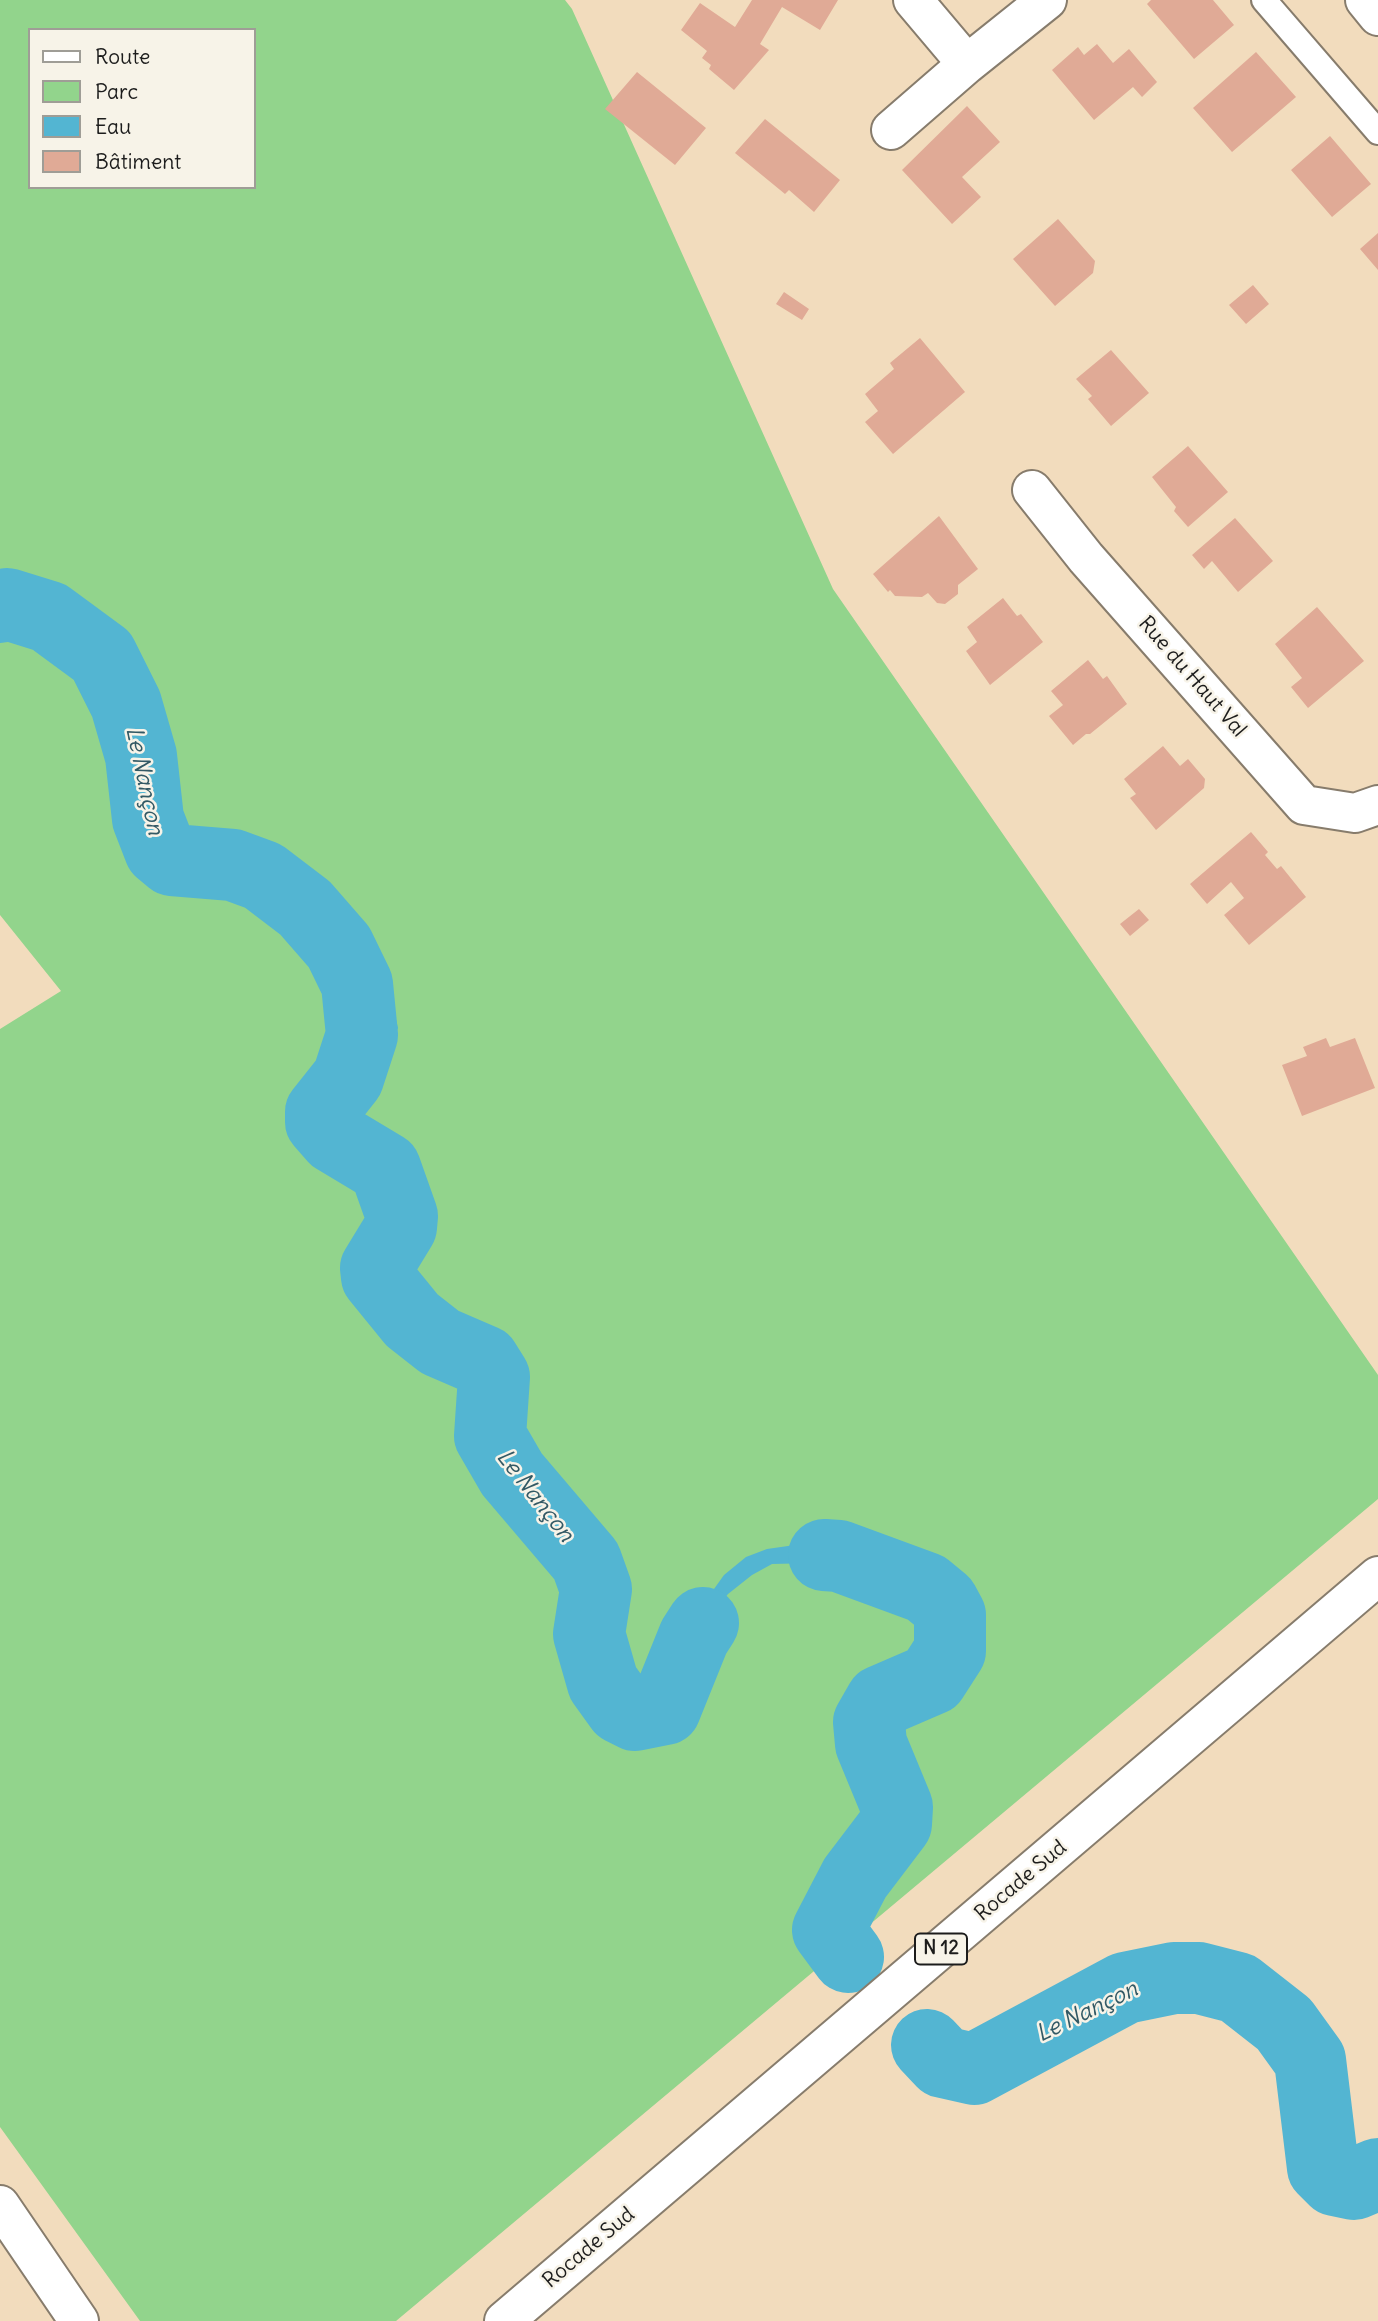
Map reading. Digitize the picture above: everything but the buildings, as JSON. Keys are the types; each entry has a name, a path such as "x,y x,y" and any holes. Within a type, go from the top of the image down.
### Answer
{"main road":[{"path":"913,0 967,64"},
{"path":"891,130 1047,0"},
{"path":"1365,0 1378,16"},
{"name":"Rue du Haut Val","path":"1032,490 1086,558 1304,805 1355,813 1378,805"},
{"name":"Rocade Sud","path":"504,2321 1378,1576"},
{"path":"0,2205 79,2321"}],"lane":[{"path":"1264,0 1378,132"}],"green space":[{"path":"0,0 565,0 572,9 833,589 1378,1375 1378,1499 396,2321 140,2321 0,2127 0,1029 61,991 0,915"}],"water":[{"path":"0,595 69,626 116,658 124,699 160,745 167,837 175,863 232,848 246,851 295,883 334,916 361,941 385,973 398,1028 357,1105 337,1121 333,1130 402,1164 420,1242 387,1283 436,1333 499,1361 505,1383 506,1402 500,1436 508,1464 523,1477 615,1583 601,1626 603,1657 619,1697 636,1715 653,1717 664,1707 669,1678 683,1639 699,1610 724,1575 746,1557 767,1549 811,1544 857,1549 889,1558 921,1574 912,1591 859,1570 816,1563 772,1564 752,1575 728,1594 716,1609 687,1661 672,1713 664,1722 652,1728 619,1723 585,1648 597,1587 503,1471 485,1441 494,1377 435,1351 371,1281 404,1231 379,1171 314,1134 328,1107 349,1090 365,1040 357,992 341,960 322,935 294,909 250,879 169,873 152,850 136,743 99,661 80,647 21,618 0,613"}],"waterway":[{"name":"Le Nançon","path":"0,607 7,604 49,617 102,656 126,704 141,756 148,819 160,850 172,860 233,865 263,876 305,908 339,947 357,984 362,1035 348,1078 321,1112 321,1122 335,1138 385,1168 402,1216 401,1227 376,1268 377,1277 412,1320 440,1342 484,1361 494,1377 490,1436 512,1474 586,1561 596,1589 589,1634 603,1683 621,1708 635,1715 665,1709 694,1637 703,1623"},
{"name":"Le Nançon","path":"824,1555 839,1556 926,1588 943,1602 950,1615 950,1651 932,1679 881,1701 869,1722 871,1744 897,1807 896,1824 855,1878 828,1930 848,1957"},
{"name":"Le Nançon","path":"927,2045 943,2062 974,2069 1125,1988 1174,1978 1199,1978 1238,1988 1284,2024 1310,2060 1323,2168 1335,2180 1354,2184 1378,2174"}]}
